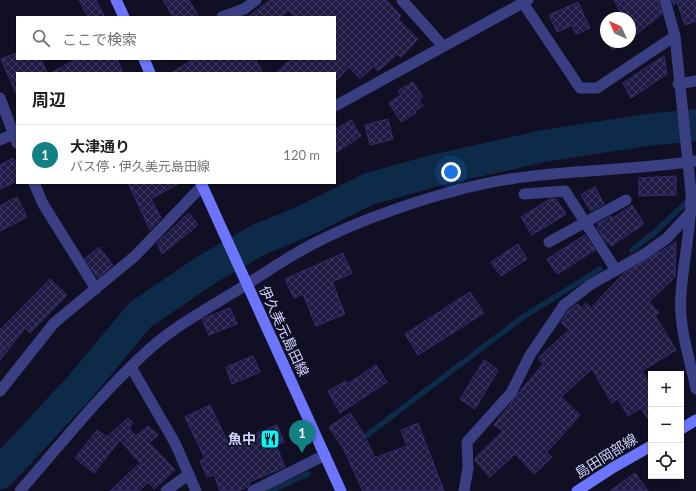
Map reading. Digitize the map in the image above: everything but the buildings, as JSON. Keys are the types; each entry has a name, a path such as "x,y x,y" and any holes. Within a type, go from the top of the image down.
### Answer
{"main road":[{"path":"116,0 124,16"},
{"name":"伊久美元島田線","path":"202,185 341,491"},
{"path":"684,427 696,420"},
{"name":"島田岡部線","path":"577,491 614,466 648,448"}],"street":[{"path":"402,0 443,46"},
{"path":"665,0 675,36 681,109 690,160 691,202 680,296 681,318 696,389"},
{"path":"225,16 244,9 252,1"},
{"path":"336,105 526,1 580,88 597,88 675,36"},
{"path":"678,84 696,81"},
{"path":"0,98 16,136 0,140"},
{"path":"20,491 94,406 144,353 187,321 246,282 312,245 361,223 423,201 477,185 541,174 629,170 690,160"},
{"path":"34,184 43,204 96,289"},
{"path":"1,388 54,323 135,256 202,185"},
{"path":"524,194 565,191 616,270"},
{"path":"549,242 626,200"},
{"path":"464,491 468,468 467,442 511,393 530,355 564,305 590,285 646,253 667,238 691,202"},
{"path":"131,367 175,443 196,491"},
{"path":"253,491 325,455"},
{"path":"166,491 189,474"}],"waterway":[{"path":"0,473 80,387 140,315 206,270 258,240 304,221 369,189 436,170 544,146 646,130 696,125"},
{"path":"632,250 654,233 690,199"},
{"path":"359,441 523,317 600,269"},
{"path":"270,491 308,474"}],"place":[{"name":"魚中","path":"270,439"},
{"name":"大津通り","path":"302,453"}]}
